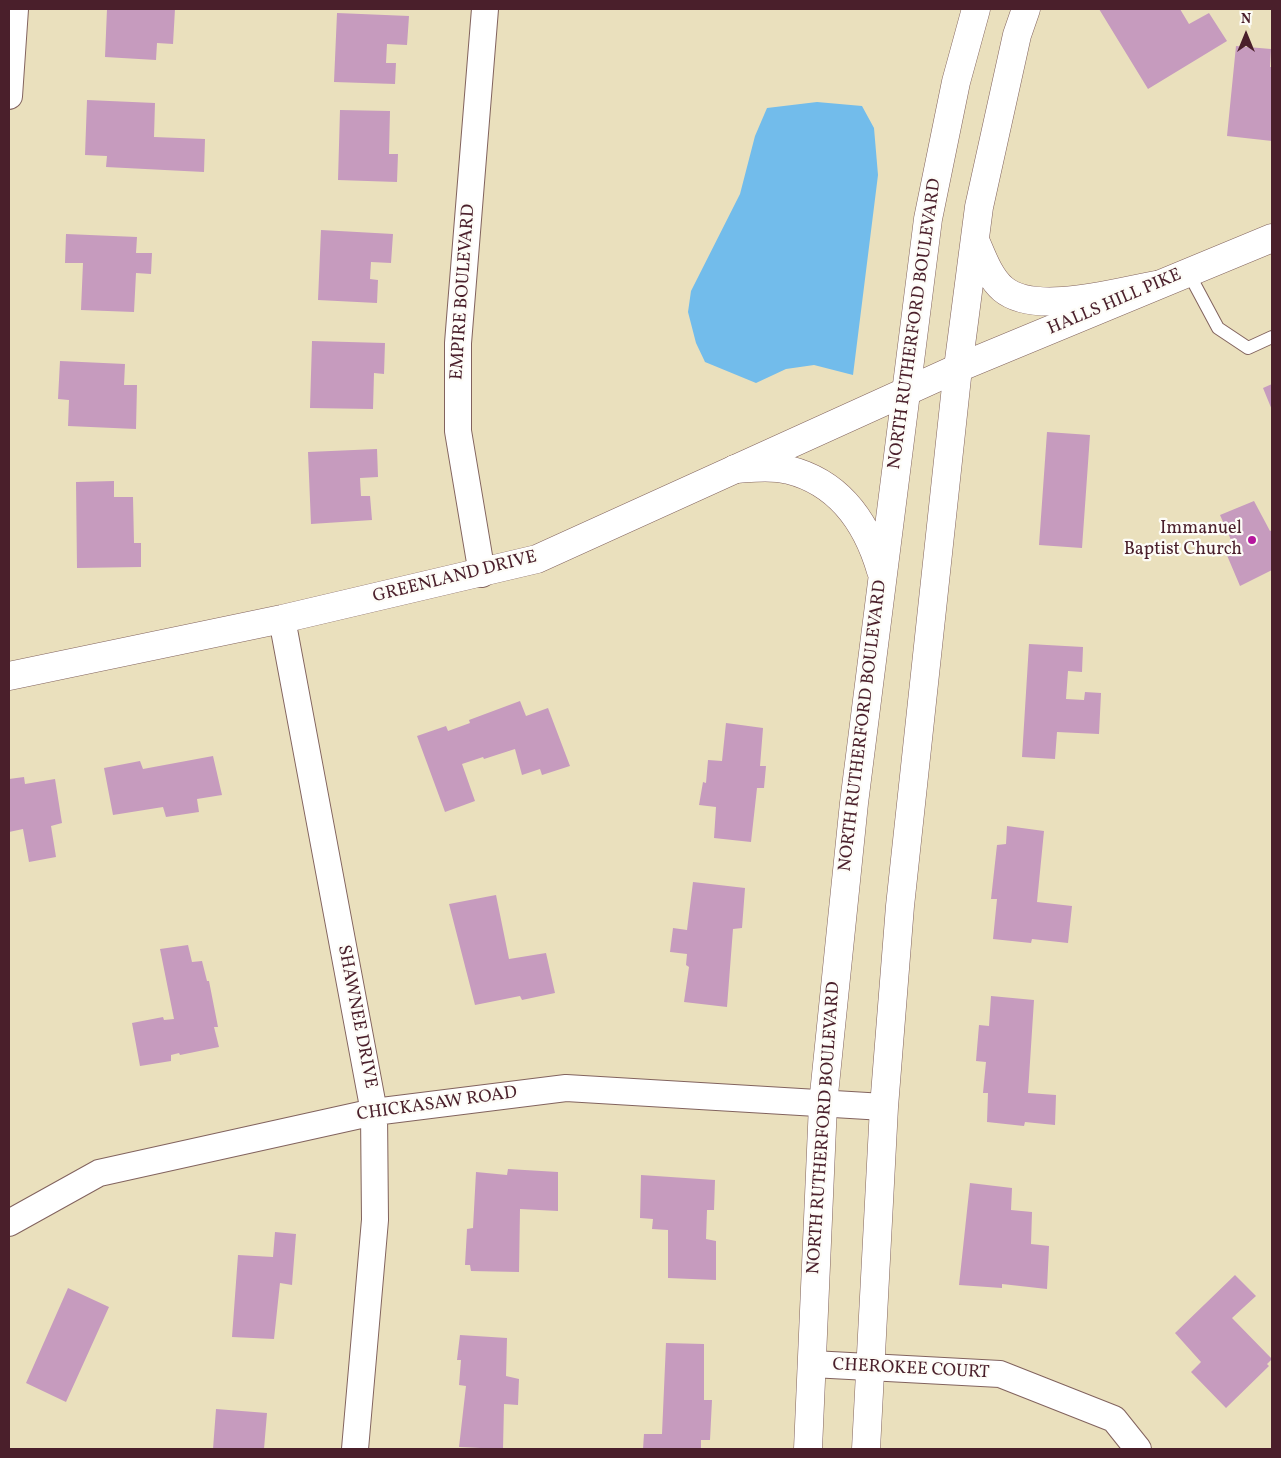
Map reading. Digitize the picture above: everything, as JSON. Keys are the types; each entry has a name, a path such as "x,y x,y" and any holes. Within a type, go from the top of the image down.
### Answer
{"main road":[{"name":"NORTH RUTHERFORD BOULEVARD","path":"808,1449 823,1104 839,937 928,219 956,82 976,9"},
{"path":"866,1449 884,1107 900,906 958,368 979,207 1010,63 1026,9"},
{"name":"HALLS HILL PIKE","path":"958,368 1272,238"},
{"path":"975,240 987,267 998,283 1010,294 1020,299 1059,302 1156,286"},
{"name":"GREENLAND DRIVE","path":"9,676 282,619 482,574 537,559 958,368"},
{"path":"735,469 788,469 822,484 837,496 864,528 882,578"}],"street":[{"path":"9,96 15,9"},
{"name":"EMPIRE BOULEVARD","path":"482,574 458,431 458,343 485,9"},
{"name":"SHAWNEE DRIVE","path":"282,619 374,1112 375,1220 355,1449"},
{"name":"CHICKASAW ROAD","path":"9,1223 98,1173 374,1112 566,1088 884,1107"},
{"name":"CHEROKEE COURT","path":"812,1364 1000,1374 1114,1419 1138,1449"}],"lane":[{"path":"1188,272 1218,328 1248,348 1272,337"}],"water":[{"path":"817,102 862,106 874,128 878,175 853,375 814,365 786,369 756,383 705,362 696,343 688,312 691,291 740,194 755,136 767,108"}],"building":[{"path":"107,9 175,9 173,44 157,43 156,60 105,57"},
{"path":"1099,9 1180,9 1189,24 1209,13 1227,41 1148,89"},
{"path":"337,13 409,16 407,45 387,44 386,63 396,63 395,84 334,82"},
{"path":"1236,46 1271,49 1272,141 1227,136"},
{"path":"87,100 155,103 154,137 205,139 204,172 106,167 107,156 85,155"},
{"path":"340,110 390,111 389,154 398,154 397,182 338,180"},
{"path":"321,230 393,234 391,263 371,262 370,279 378,280 377,303 318,300"},
{"path":"66,234 137,237 136,253 152,253 151,274 136,273 134,312 81,310 83,263 65,263"},
{"path":"312,341 385,343 384,374 374,373 373,409 310,408"},
{"path":"60,361 125,364 124,385 137,385 136,429 68,426 69,400 58,399"},
{"path":"1272,384 1272,410 1263,388"},
{"path":"1047,432 1090,435 1082,548 1039,545"},
{"path":"377,449 378,477 360,478 361,496 370,496 372,520 311,524 308,452"},
{"path":"114,481 114,497 133,497 134,543 141,543 141,567 77,568 76,482"},
{"name":"Immanuel Baptist Church","path":"1254,501 1270,531 1272,530 1272,570 1240,586 1226,553 1235,549 1220,515"},
{"path":"1029,644 1083,647 1082,672 1068,671 1066,699 1084,700 1085,692 1101,693 1099,734 1057,732 1055,759 1022,757"},
{"path":"520,701 526,716 548,708 570,766 542,775 540,769 522,775 515,749 462,764 475,801 445,812 417,736 446,726 448,731 470,723 469,720"},
{"path":"726,723 763,728 760,766 766,766 764,788 757,788 751,842 714,838 716,807 699,805 703,782 706,783 708,760 722,761"},
{"path":"213,756 222,795 197,799 199,812 166,817 163,807 113,815 104,768 140,761 143,769"},
{"path":"24,777 25,784 55,779 62,823 51,826 56,857 29,862 23,829 9,832 9,779"},
{"path":"1007,826 1044,831 1037,902 1072,906 1068,943 1032,939 1031,943 993,939 997,899 991,899 997,845 1006,844"},
{"path":"693,882 745,888 742,928 733,929 727,1007 684,1002 689,967 686,965 687,954 670,952 673,928 687,930"},
{"path":"496,895 509,959 546,953 555,993 522,1000 520,996 475,1005 449,904"},
{"path":"188,945 192,962 202,961 207,981 209,981 218,1027 214,1027 219,1047 180,1055 179,1053 171,1055 171,1061 140,1066 132,1023 163,1017 164,1020 174,1019 160,949"},
{"path":"991,996 1034,1000 1028,1093 1056,1095 1055,1125 1025,1122 1024,1126 987,1122 988,1093 983,1093 986,1062 976,1061 979,1025 989,1026"},
{"path":"508,1169 558,1172 558,1211 520,1209 519,1272 471,1271 470,1265 465,1265 467,1229 473,1228 476,1172 507,1175"},
{"path":"641,1175 715,1180 714,1210 707,1210 706,1239 716,1241 716,1280 668,1278 668,1230 652,1229 653,1219 640,1218"},
{"path":"970,1183 1012,1188 1011,1210 1032,1212 1031,1244 1049,1246 1047,1289 1002,1284 1002,1288 959,1285"},
{"path":"275,1232 296,1234 292,1285 280,1283 274,1339 232,1337 238,1255 273,1257"},
{"path":"1235,1275 1256,1296 1232,1318 1272,1359 1267,1364 1269,1366 1226,1408 1191,1372 1201,1362 1175,1333"},
{"path":"68,1288 109,1307 66,1402 26,1383"},
{"path":"460,1335 507,1338 506,1376 519,1379 518,1405 504,1404 503,1449 459,1447 466,1386 459,1385 461,1360 457,1360"},
{"path":"666,1343 704,1344 704,1400 712,1400 710,1440 701,1440 701,1449 643,1449 644,1434 662,1434"},
{"path":"216,1409 267,1413 264,1449 213,1449"}],"place":[{"name":"Immanuel Baptist Church","path":"1252,540"}]}
